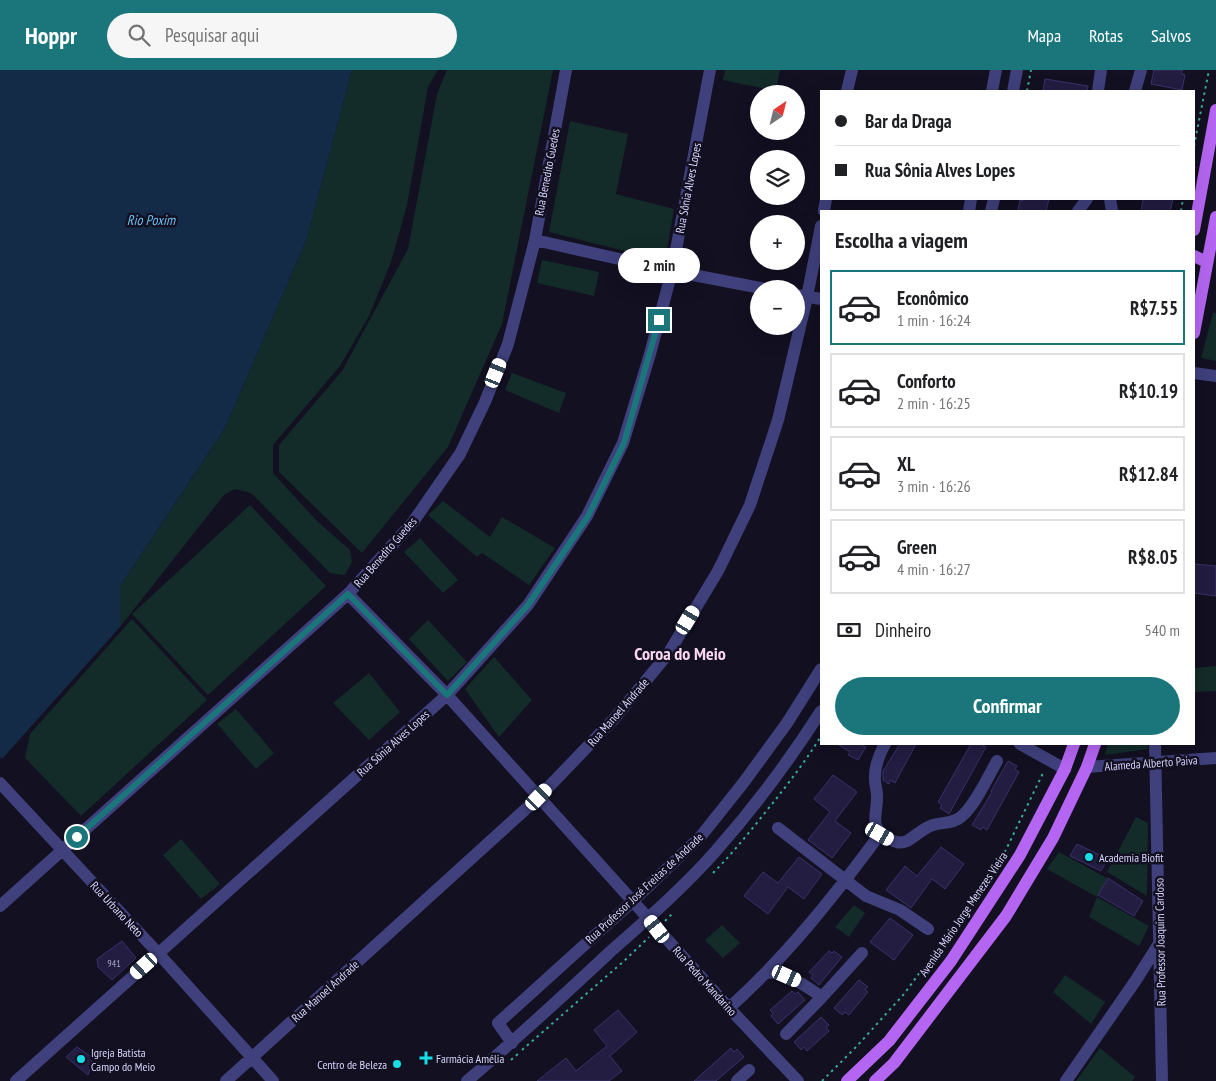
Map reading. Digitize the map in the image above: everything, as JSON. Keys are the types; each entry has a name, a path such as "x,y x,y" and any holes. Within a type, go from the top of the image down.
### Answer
{"main road":[{"path":"1195,225 1214,138 1216,110"},
{"path":"1195,328 1216,217"},
{"path":"1195,256 1207,262"},
{"name":"Avenida Mário Jorge Menezes Vieira","path":"847,1081 889,1041 951,961 1020,855 1064,769 1074,745"},
{"path":"875,1081 894,1063 1006,916 1053,838 1087,767 1095,745"},
{"path":"889,1041 888,1049 894,1063"}],"street":[{"name":"Rua Benedito Guedes","path":"0,906 348,594 412,522 460,454 485,402 508,344 535,240 566,70"},
{"name":"Rua Sônia Alves Lopes","path":"16,1081 447,695 528,605 588,516 624,443 672,271 710,70"},
{"path":"847,90 852,70"},
{"path":"992,90 996,70"},
{"path":"1014,90 1017,70"},
{"path":"1098,90 1101,70"},
{"path":"1135,90 1141,70"},
{"name":"Rua Manoel Andrade","path":"805,285 820,230"},
{"path":"535,240 672,271 750,286"},
{"path":"805,296 820,299"},
{"name":"Rua Manoel Andrade","path":"226,1081 539,797 614,719 668,654 718,571 750,505 778,420 794,335"},
{"path":"1195,373 1216,376"},
{"name":"Rua Pedro Mandarino","path":"348,594 447,695 729,1008 798,1081"},
{"name":"Rua Professor José Freitas de Andrade","path":"512,1043 498,1023 633,901 701,836 755,768 787,723 820,671"},
{"name":"Rua Professor José Freitas de Andrade","path":"467,1081 512,1043 648,918 713,854 757,801 800,744 820,713"},
{"path":"884,745 874,773 878,796 874,819 880,834 893,842 900,843 933,825 956,821 969,809 997,761"},
{"path":"1022,745 1064,769"},
{"name":"Rua Professor Joaquim Cardoso","path":"1155,745 1162,1081"},
{"name":"Alameda Alberto Paiva","path":"1087,767 1216,758"},
{"name":"Rua Urbano Neto","path":"0,783 158,953 273,1081"},
{"path":"778,828 866,896 900,910 928,929"},
{"path":"729,1008 768,972 846,881 880,834"},
{"path":"1066,1081 1160,942"},
{"path":"786,1034 862,953"},
{"path":"768,972 787,976 800,982 822,997"},
{"path":"737,1081 749,1070"}],"path":[{"path":"1027,90 1031,70"},
{"path":"1195,141 1209,70"},
{"path":"997,868 1049,760"},
{"path":"822,1081 858,1046 904,994 991,876"}],"green space":[{"path":"352,70 438,70 428,87 407,205 391,262 369,316 340,366 273,445 273,473 317,521 350,550 352,562 345,575 330,573 251,493 235,489 224,495 120,627 120,586 225,428 306,241"},
{"path":"447,70 553,70 502,324 448,447 362,553 279,472 279,445 342,371 408,249 437,94"},
{"path":"725,70 780,70 777,85 750,86 723,80"},
{"path":"570,121 628,134 616,194 674,209 665,261 549,232"},
{"path":"542,260 599,272 594,296 537,283"},
{"path":"1213,313 1216,313 1216,361 1201,358"},
{"path":"512,373 566,393 559,413 505,390"},
{"path":"443,501 490,537 502,517 555,548 529,585 482,553 477,557 428,515"},
{"path":"250,505 326,586 208,695 132,614"},
{"path":"420,538 458,580 443,593 404,552"},
{"path":"132,619 207,700 81,816 25,758 30,734"},
{"path":"428,620 467,662 448,681 409,639"},
{"path":"494,657 532,700 499,737 465,689"},
{"path":"1216,666 1216,691 1195,692 1195,668"},
{"path":"369,673 400,712 369,740 333,703"},
{"path":"236,709 274,753 256,769 217,724"},
{"path":"1108,745 1148,745 1148,749 1105,755"},
{"path":"1136,817 1148,823 1147,896 1107,872"},
{"path":"181,839 220,884 201,899 163,855"},
{"path":"1059,852 1107,878 1097,897 1047,869"},
{"path":"1097,897 1149,926 1139,946 1089,917"},
{"path":"854,905 865,913 849,937 835,927"},
{"path":"722,925 740,943 723,958 705,940"},
{"path":"1065,975 1105,1002 1091,1024 1053,992"},
{"path":"1100,1048 1135,1077 1132,1081 1076,1081"}],"water":[{"name":"Rio Poxim","path":"0,70 352,70 306,241 225,428 120,586 120,627 2,759 0,757"}],"building":[{"path":"1154,70 1182,70 1182,74 1185,75 1182,90 1151,84"},
{"path":"1045,79 1088,86 1087,90 1043,90"},
{"path":"1020,200 1049,200 1046,210 1018,210"},
{"path":"1143,200 1173,200 1170,210 1141,210"},
{"path":"1195,564 1216,566 1216,596 1195,593"},
{"path":"839,745 863,745 866,747 858,760 848,755 850,752"},
{"path":"899,745 915,745 895,783 890,780 889,784 883,780 883,771"},
{"path":"970,745 983,745 986,747 949,814 940,808 942,805 938,802"},
{"path":"1008,761 1017,766 1015,769 1019,772 987,830 983,827 981,830 972,825"},
{"path":"833,775 857,792 835,821 851,833 832,858 808,840 830,812 814,799"},
{"name":"Academia Biofit","path":"1077,844 1108,859 1101,871 1070,856"},
{"path":"941,847 964,864 945,889 932,879 911,908 886,890 905,866 917,876"},
{"path":"799,857 822,874 804,899 788,887 768,914 744,896 763,872 778,883"},
{"path":"1108,878 1143,901 1134,916 1098,895"},
{"path":"890,918 913,935 894,960 870,942"},
{"path":"122,941 136,958 112,980 98,967 97,959"},
{"path":"829,951 832,953 834,951 842,957 819,985 811,978 813,975 809,972"},
{"path":"859,980 868,987 865,990 868,992 849,1015 845,1012 842,1015 834,1008"},
{"path":"792,991 795,994 798,992 805,1000 778,1024 771,1016 773,1013 770,1010"},
{"path":"618,1010 637,1032 610,1056 622,1071 609,1081 537,1081 566,1058 576,1071 607,1046 594,1030"},
{"path":"821,1017 829,1025 826,1027 829,1031 807,1051 804,1047 801,1050 794,1042"},
{"name":"Igreja Batista Campo do Meio","path":"77,1047 97,1061 90,1069 88,1075 66,1057"},
{"path":"731,1048 734,1052 737,1049 744,1057 716,1081 694,1081"}],"place":[{"name":"Academia Biofit","path":"1089,857"},
{"name":"Farmácia Amélia","path":"426,1058"},
{"name":"Igreja Batista Campo do Meio","path":"81,1059"},
{"name":"Centro de Beleza","path":"397,1064"}],"district":[{"name":"Coroa do Meio","path":"680,653"}],"route":[{"path":"77,837 348,594 447,695 528,605 588,516 624,443 659,320"}]}
